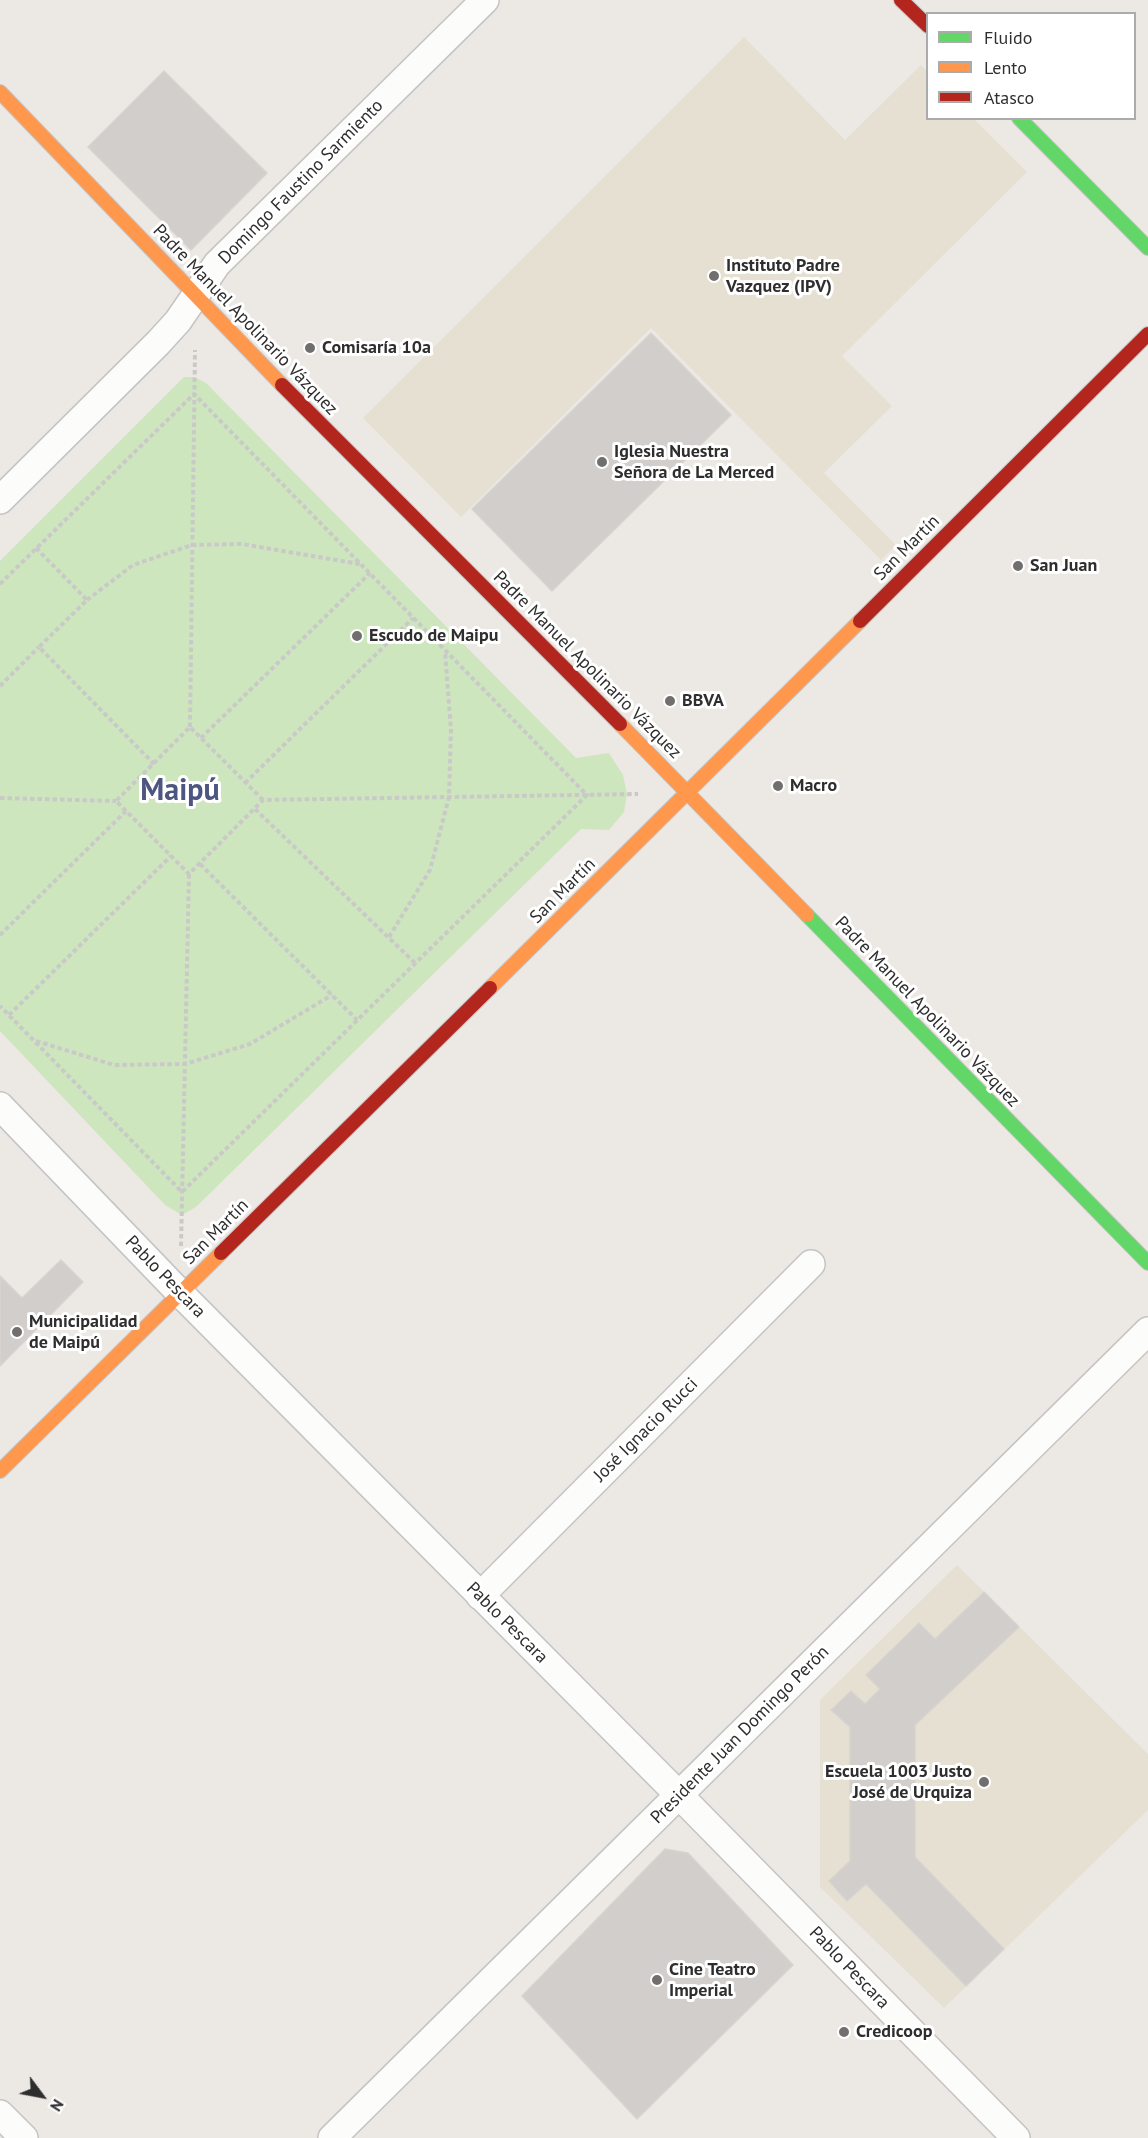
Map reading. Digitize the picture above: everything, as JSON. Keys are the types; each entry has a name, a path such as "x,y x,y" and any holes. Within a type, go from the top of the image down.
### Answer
{"main road":[{"path":"902,0 926,25"},
{"name":"Padre Manuel Apolinario Vázquez","path":"0,92 195,297 688,793 1148,1263"},
{"path":"1021,120 1148,248"},
{"name":"San Martín","path":"0,1471 688,793 1148,333"}],"street":[{"name":"Domingo Faustino Sarmiento","path":"0,500 158,343 195,297 217,264 485,0"},
{"name":"Pablo Pescara","path":"0,1106 180,1293 1016,2138"},
{"name":"José Ignacio Rucci","path":"480,1596 812,1264"},
{"name":"Presidente Juan Domingo Perón","path":"332,2138 1148,1331"},
{"path":"0,2114 24,2138"}],"path":[{"path":"116,801 190,727 195,297"},
{"path":"0,584 194,394"},
{"path":"194,394 586,795"},
{"path":"0,686 87,600 133,565 192,545 242,544 361,564"},
{"path":"36,548 87,600"},
{"path":"201,738 370,573"},
{"path":"245,783 413,618"},
{"path":"39,647 154,764"},
{"path":"389,937 430,870 448,797 451,729 445,650"},
{"path":"190,727 263,800 688,793"},
{"path":"182,1192 586,795"},
{"path":"0,798 116,801 189,874 180,1293"},
{"path":"189,874 263,800"},
{"path":"255,809 415,963"},
{"path":"0,935 126,811"},
{"path":"8,1015 171,856"},
{"path":"200,864 357,1020"},
{"path":"35,1041 114,1065 185,1064 250,1044 332,995"},
{"path":"0,1006 182,1192"}],"shaded area":[{"name":"Instituto Padre Vazquez (IPV)","path":"744,37 845,140 921,65 926,70 926,120 975,120 1027,172 842,356 892,406 824,473 896,545 881,560 651,328 461,517 363,418"},
{"name":"Escuela 1003 Justo José de Urquiza","path":"957,1565 1148,1754 1148,1810 944,2008 820,1887 820,1700"}],"green space":[{"path":"184,377 194,377 206,383 576,758 609,753 623,775 627,794 624,812 609,830 581,829 196,1207 182,1215 165,1205 0,1031 0,561"}],"building":[{"path":"164,71 267,173 191,250 88,147"},
{"name":"Iglesia Nuestra Señora de La Merced","path":"651,333 731,415 552,591 472,509"},
{"name":"Municipalidad de Maipú","path":"61,1260 83,1282 0,1366 0,1276 22,1298"},
{"path":"984,1592 1019,1627 915,1725 915,1857 1004,1949 966,1986 866,1884 847,1901 829,1881 850,1861 850,1727 831,1710 851,1691 865,1704 880,1689 866,1675 919,1623 935,1639"},
{"name":"Cine Teatro Imperial","path":"665,1849 688,1853 793,1965 637,2119 522,1996"}],"traffic: fast":[{"path":"1021,120 1148,248"},
{"path":"807,915 1148,1263"}],"traffic: slow":[{"path":"0,92 282,385"},
{"path":"490,988 860,621"},
{"path":"620,724 807,915"},
{"path":"0,1471 221,1253"}],"traffic: jam":[{"path":"901,0 926,24"},
{"path":"860,621 1148,334"},
{"path":"282,385 620,724"},
{"path":"221,1253 490,988"}],"place":[{"name":"Instituto Padre Vazquez (IPV)","path":"714,276"},
{"name":"Comisaría 10a","path":"310,348"},
{"name":"Iglesia Nuestra Señora de La Merced","path":"602,462"},
{"name":"San Juan","path":"1018,566"},
{"name":"Escudo de Maipu","path":"357,636"},
{"name":"BBVA","path":"670,701"},
{"name":"Macro","path":"778,786"},
{"name":"Municipalidad de Maipú","path":"17,1332"},
{"name":"Escuela 1003 Justo José de Urquiza","path":"984,1782"},
{"name":"Cine Teatro Imperial","path":"657,1980"},
{"name":"Credicoop","path":"844,2032"}],"district":[{"name":"Maipú","path":"180,791"}]}
